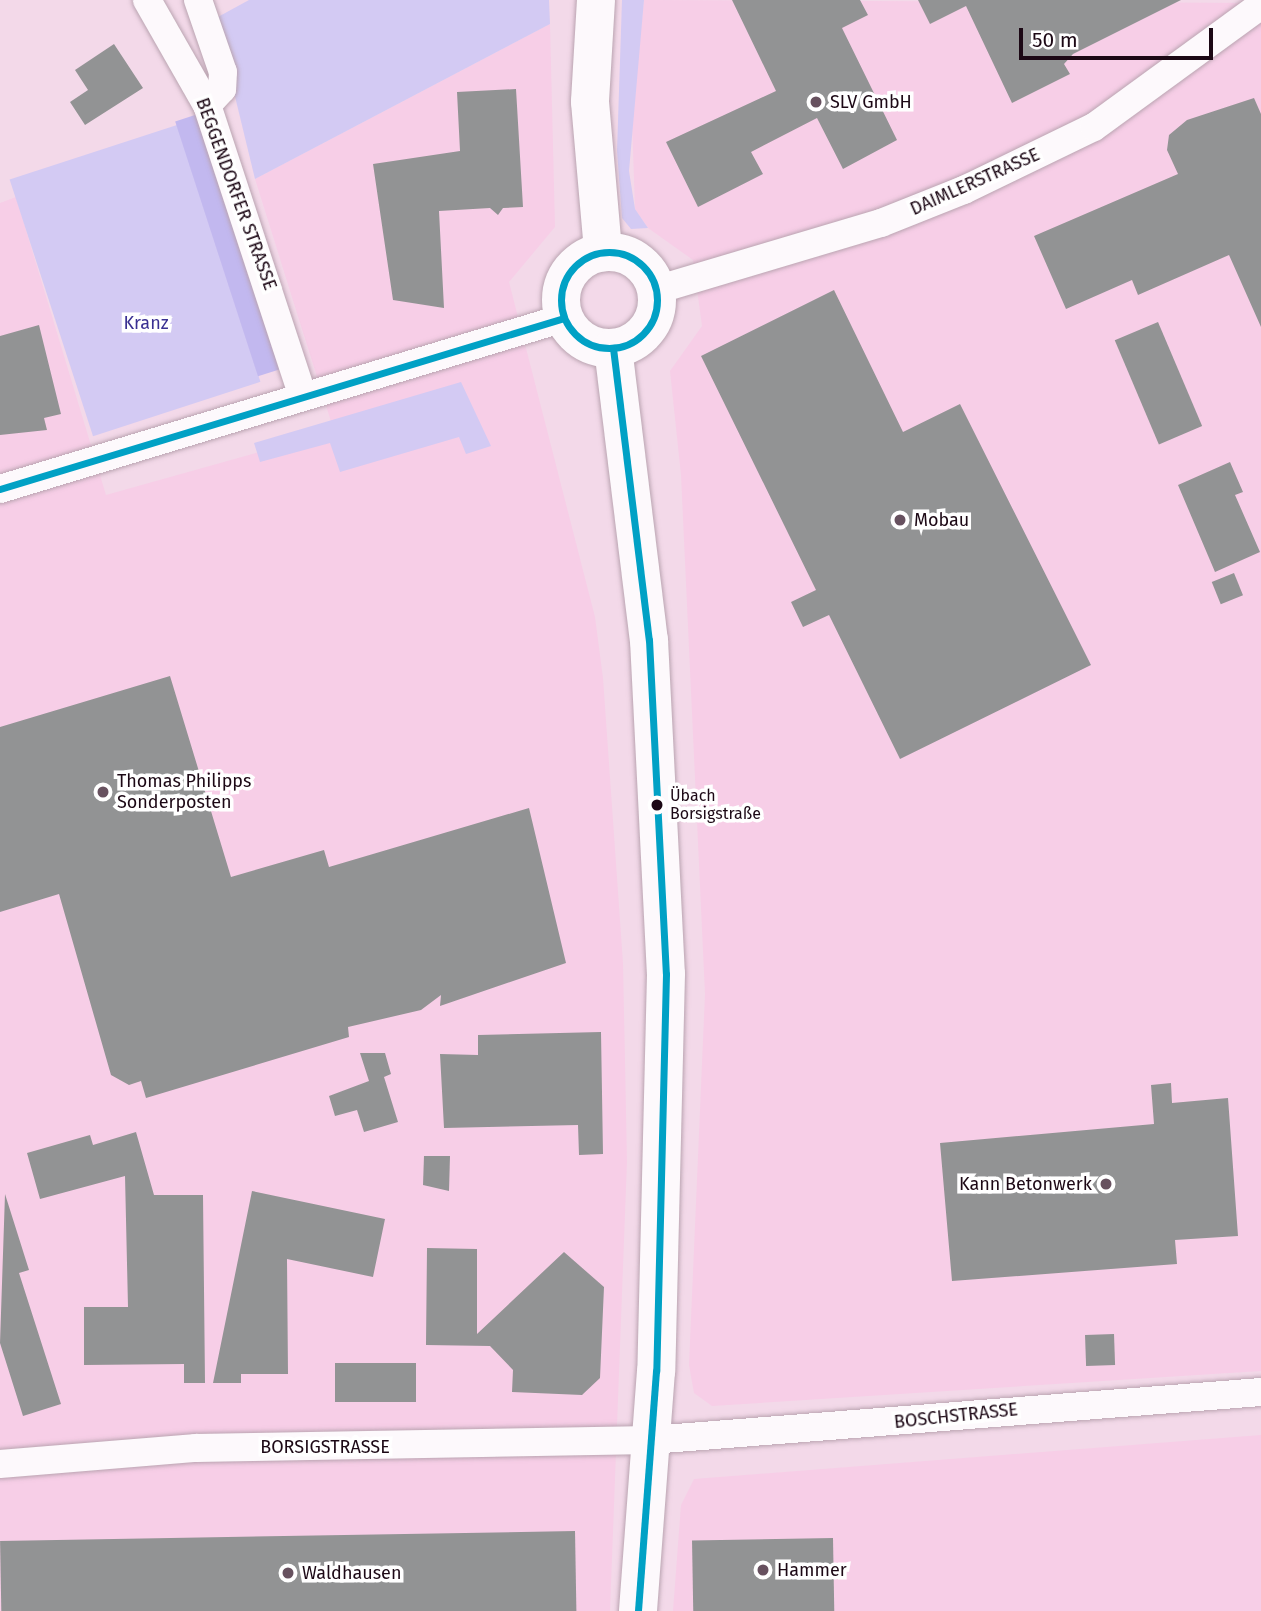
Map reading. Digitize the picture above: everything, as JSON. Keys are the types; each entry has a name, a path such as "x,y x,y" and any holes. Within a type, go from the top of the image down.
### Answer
{"main road":[{"path":"596,0 590,102 603,252"},
{"path":"603,252 639,262 656,290 650,325 613,348 583,341 564,318 568,275 603,252"},
{"path":"613,348 649,640 666,974 651,1440 638,1611"}],"street":[{"name":"BEGGENDORFER STRASSE","path":"147,0 207,104 303,397"},
{"path":"198,0 223,72 222,89 207,104"},
{"name":"DAIMLERSTRASSE","path":"656,290 881,223 964,190 1094,127 1261,5"},
{"path":"0,489 564,318"},
{"name":"BOSCHSTRASSE","path":"651,1440 1261,1392"},
{"name":"BORSIGSTRASSE","path":"0,1464 196,1448 651,1440"}],"shaded area":[{"path":"644,0 1261,3 1261,1371 712,1406 694,1393 689,1365 705,994 681,475 670,371 702,326 693,260 648,228 635,209 632,120"},
{"path":"550,24 555,227 509,282 595,617 603,678 623,963 627,1161 610,1611 0,1611 0,203 16,197 106,495 334,431 255,179"},
{"path":"198,114 281,369 258,376 175,121"},
{"path":"1261,1435 1261,1611 673,1611 681,1505 694,1479"}],"green space":[{"path":"249,0 549,0 550,24 255,179 216,18"},
{"path":"622,0 644,0 629,171 635,209 648,228 631,229 622,218 617,151"},
{"name":"Kranz","path":"177,125 260,382 93,436 10,179"},
{"path":"461,382 491,446 466,454 459,437 340,472 330,443 260,462 254,443"}],"building":[{"path":"732,0 860,0 868,15 842,28 897,140 843,169 817,118 751,152 763,174 698,207 666,142 776,91"},
{"path":"918,0 1181,0 1073,54 1064,64 1070,74 1012,103 966,6 930,24"},
{"path":"114,44 143,88 85,125 70,102 88,90 75,70"},
{"path":"516,89 523,207 503,208 498,215 490,208 439,211 444,308 393,300 373,164 460,151 457,92"},
{"path":"1254,98 1261,114 1261,327 1229,255 1138,295 1132,280 1066,309 1034,236 1178,174 1167,150 1169,135 1187,120"},
{"path":"834,290 903,432 960,404 1091,665 900,759 829,615 803,627 791,602 816,590 701,356"},
{"path":"1158,322 1202,426 1159,444 1115,340"},
{"path":"39,325 61,414 44,418 47,430 0,435 0,336"},
{"path":"1230,462 1243,492 1235,495 1260,552 1215,572 1178,485"},
{"path":"1234,573 1243,595 1221,604 1212,582"},
{"path":"170,676 231,877 324,850 329,867 529,808 566,963 440,1006 441,995 421,1010 348,1027 349,1037 146,1098 141,1081 129,1085 111,1075 59,894 0,912 0,727"},
{"path":"601,1032 603,1154 579,1155 578,1125 444,1128 440,1054 478,1055 478,1035"},
{"path":"360,1053 385,1053 391,1074 384,1077 398,1122 364,1132 357,1110 335,1116 329,1096 369,1081"},
{"name":"Kann Betonwerk","path":"1171,1083 1172,1103 1228,1098 1238,1236 1175,1240 1177,1264 952,1281 940,1143 1154,1124 1151,1085"},
{"path":"136,1132 154,1195 203,1195 205,1383 184,1383 184,1364 84,1365 84,1307 128,1307 125,1176 40,1199 27,1153 90,1135 93,1145"},
{"path":"424,1156 450,1156 449,1191 423,1185"},
{"path":"252,1191 385,1219 373,1277 287,1259 288,1374 241,1374 241,1383 213,1383"},
{"path":"5,1194 29,1270 19,1273 61,1404 23,1416 0,1343"},
{"path":"427,1248 477,1249 477,1334 564,1252 604,1287 600,1378 582,1395 512,1392 513,1370 490,1346 426,1345"},
{"path":"1114,1334 1115,1365 1086,1366 1085,1335"},
{"path":"335,1363 416,1363 416,1402 335,1402"},
{"name":"Waldhausen","path":"575,1531 576,1611 1,1611 0,1541"},
{"name":"Hammer","path":"833,1538 834,1611 693,1611 692,1540"}],"transit line":[{"path":"609,252 627,256 643,266 653,282 657,300 653,318 643,334 627,344 609,348 591,344 575,334 565,318 561,300 565,282 575,266 591,256 609,252"},
{"path":"0,489 564,318"},
{"path":"613,348 649,640 666,974 656,1371 638,1611"}],"place":[{"name":"SLV GmbH","path":"816,102"},
{"name":"Mobau","path":"900,520"},
{"name":"Thomas Philipps Sonderposten","path":"103,792"},
{"name":"Übach Borsigstraße","path":"657,805"},
{"name":"Kann Betonwerk","path":"1106,1184"},
{"name":"Hammer","path":"763,1570"},
{"name":"Waldhausen","path":"288,1573"}]}
